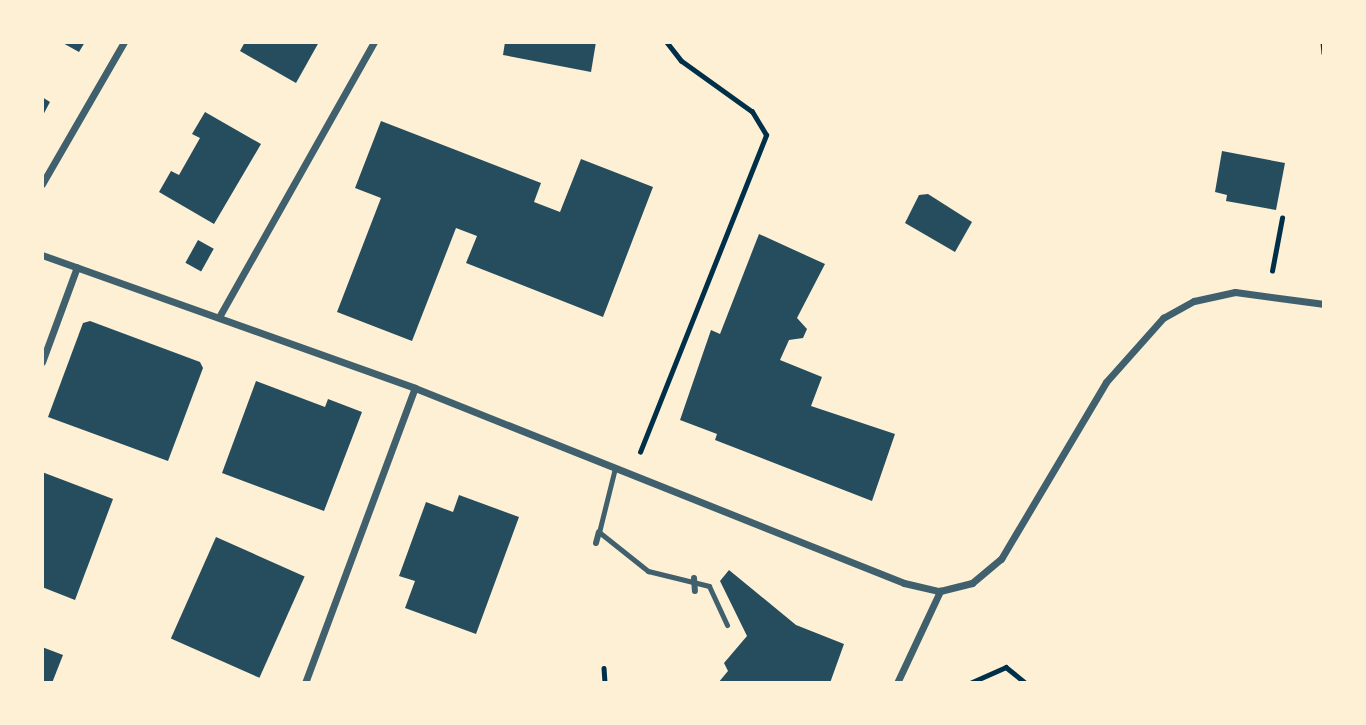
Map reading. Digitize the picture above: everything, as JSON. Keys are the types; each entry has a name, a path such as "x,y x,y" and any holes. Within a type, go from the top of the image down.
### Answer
{"street":[{"path":"42,184 124,42"},
{"path":"219,317 374,42"},
{"path":"42,255 415,388 904,583 940,591 972,583 1001,559 1106,382 1163,318 1194,301 1235,292 1324,304"},
{"path":"42,362 77,267"},
{"path":"305,683 415,388"},
{"path":"596,543 599,532"},
{"path":"694,578 695,591"},
{"path":"897,683 940,591"}],"lane":[{"path":"615,468 599,532 648,571 694,578 709,586 727,625"}],"path":[{"path":"640,452 758,162 766,135 762,123 666,42"},
{"path":"1323,42 1324,52"},
{"path":"1272,271 1282,218"},
{"path":"604,667 605,683"},
{"path":"970,683 1006,667 1026,683"}],"building":[{"path":"61,42 85,42 79,52"},
{"path":"245,42 319,42 296,83 240,51"},
{"path":"505,42 596,42 591,72 503,55"},
{"path":"42,97 50,102 42,117"},
{"path":"205,112 261,144 214,224 159,192 171,171 179,175 200,138 192,134"},
{"path":"381,121 541,183 534,202 560,212 581,159 653,187 603,317 466,263 477,236 456,228 412,341 337,312 381,198 355,188"},
{"path":"1222,151 1285,163 1276,210 1226,201 1227,195 1215,192"},
{"path":"928,194 972,222 955,252 905,223 919,195"},
{"path":"759,234 825,264 797,318 807,329 803,338 789,340 780,360 822,377 811,406 895,434 872,501 715,440 717,434 680,420 711,330 720,334"},
{"path":"198,240 214,249 201,271 185,263"},
{"path":"90,321 200,362 203,368 168,461 48,417 83,323"},
{"path":"256,381 325,407 328,399 362,412 324,511 222,473"},
{"path":"42,472 113,499 75,600 42,587"},
{"path":"459,495 519,517 476,634 405,608 415,581 399,576 426,502 453,512"},
{"path":"216,537 305,576 259,678 171,638"},
{"path":"729,570 796,625 844,644 830,683 718,683 728,671 724,663 747,636 720,581"},
{"path":"42,647 63,655 52,683 42,683"}]}
